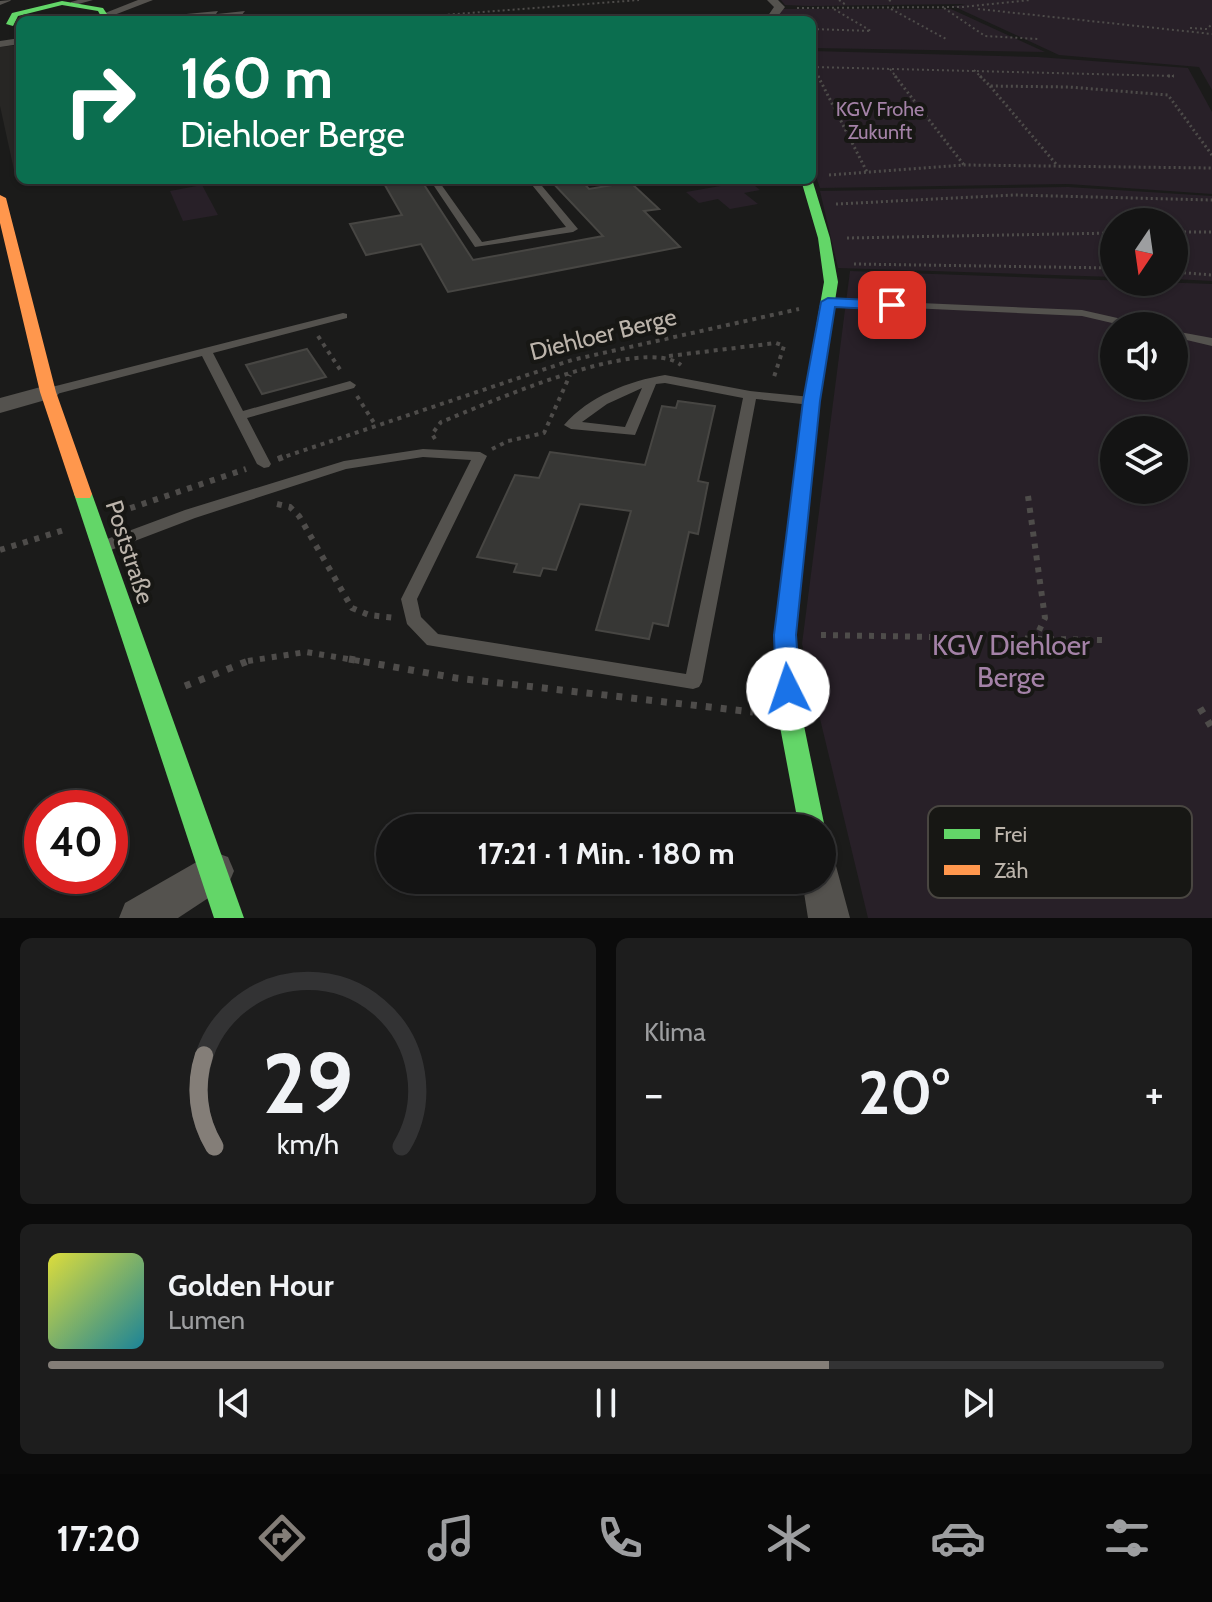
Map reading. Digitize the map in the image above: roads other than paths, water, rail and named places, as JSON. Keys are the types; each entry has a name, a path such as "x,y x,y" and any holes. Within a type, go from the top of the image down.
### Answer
{"street":[{"path":"111,16 148,0"},
{"path":"10,24 15,15 48,4 82,2 101,9 105,16"},
{"path":"809,814 790,716 785,635 811,401 828,302 829,264 815,205 817,178"},
{"name":"Poststraße","path":"0,198 48,392 104,546 229,918"},
{"path":"0,406 48,392"},
{"path":"140,918 214,871"},
{"path":"825,894 829,918"}],"lane":[{"path":"0,3 8,0"},
{"path":"180,16 216,12"},
{"path":"437,184 479,245 573,229 535,184"},
{"path":"828,302 1082,313 1100,317"},
{"path":"48,392 343,316"},
{"path":"1188,337 1212,342"},
{"path":"205,350 264,464"},
{"path":"651,381 630,432 571,425 591,406 651,381 665,379 750,395 811,401"},
{"path":"239,416 350,385"},
{"path":"104,546 190,514 344,465 423,453 480,456 409,599 413,619 433,640 693,682 750,395"}],"park label":[{"name":"KGV Frohe Zukunft","path":"880,120"},
{"name":"KGV Diehloer Berge","path":"1011,661"}]}
